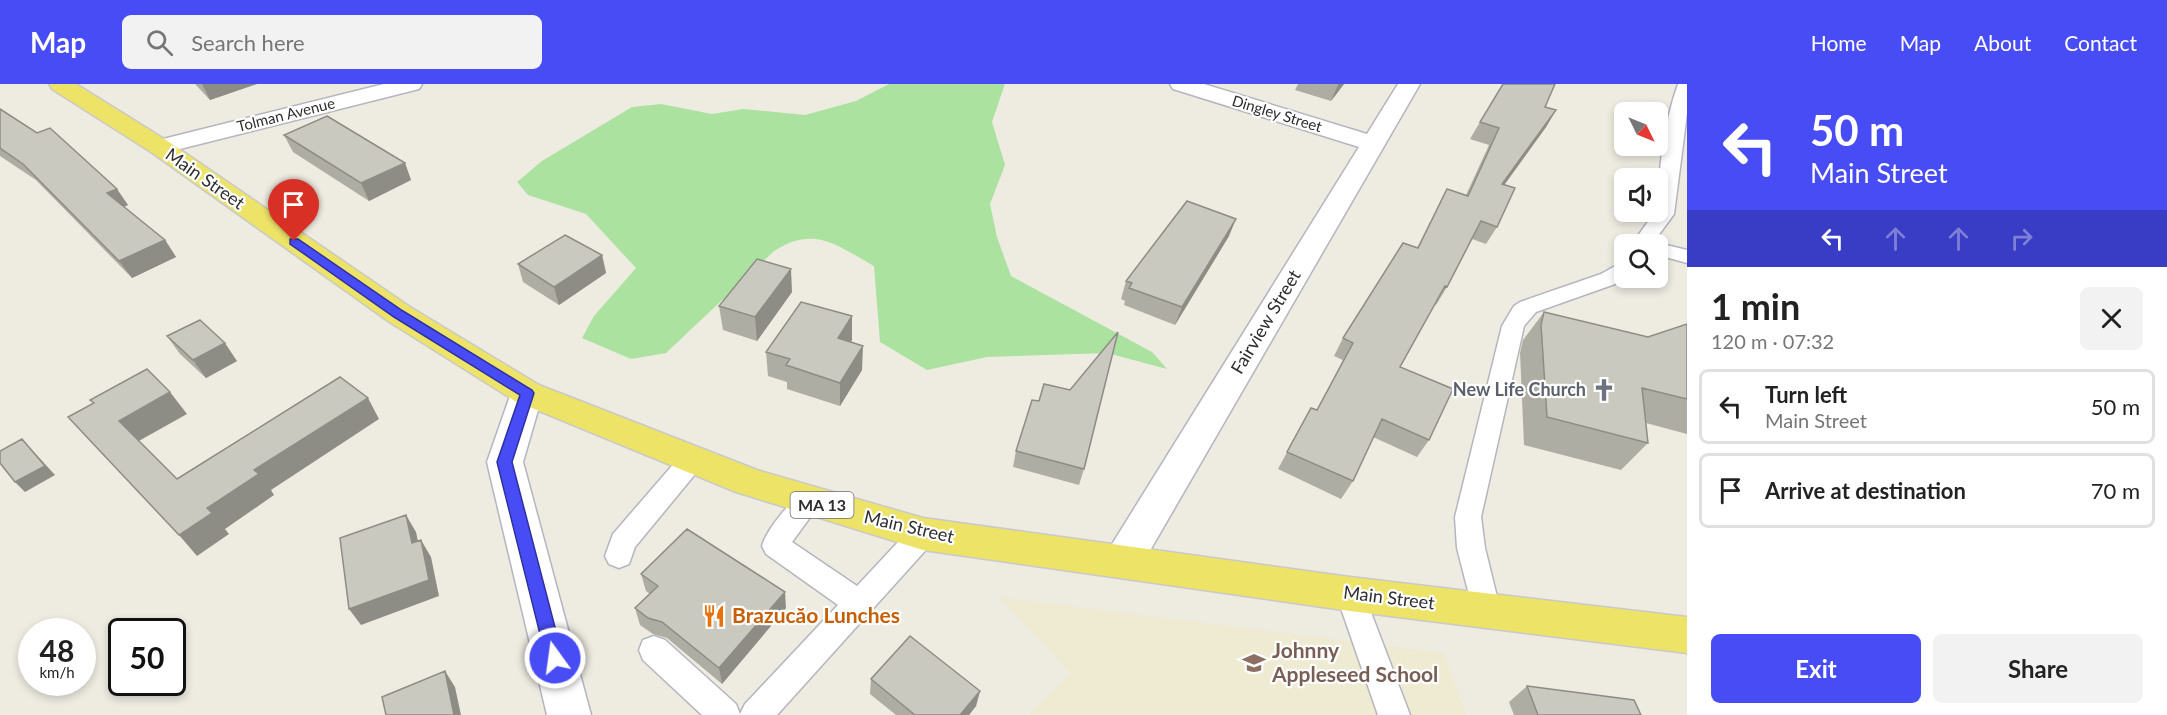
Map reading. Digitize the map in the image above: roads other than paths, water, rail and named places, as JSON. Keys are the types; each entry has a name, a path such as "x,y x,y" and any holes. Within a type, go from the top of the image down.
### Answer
{"main road":[{"name":"Main Street","path":"60,84 160,147 399,314 527,393 749,482 922,534 1350,594 1687,635"}],"street":[{"name":"Tolman Avenue","path":"160,147 379,88 411,84"},
{"name":"Dingley Street","path":"1181,84 1373,144"},
{"name":"Fairview Street","path":"1123,561 1409,84"},
{"path":"527,393 505,462 569,715"}],"lane":[{"path":"1649,234 1664,214 1680,102 1686,84"},
{"path":"1668,251 1687,256"},
{"path":"1485,609 1471,548 1468,517 1513,326 1522,311 1528,307 1614,275"},
{"path":"620,556 623,542 692,460"},
{"path":"809,501 777,541 777,546 858,603"},
{"path":"756,715 922,534"},
{"path":"1350,594 1394,715"},
{"path":"654,650 725,715"}],"place":[{"name":"New Life Church","path":"1604,390"},
{"name":"Brazucăo Lunches","path":"714,616"},
{"name":"Johnny Appleseed School","path":"1254,663"}]}
